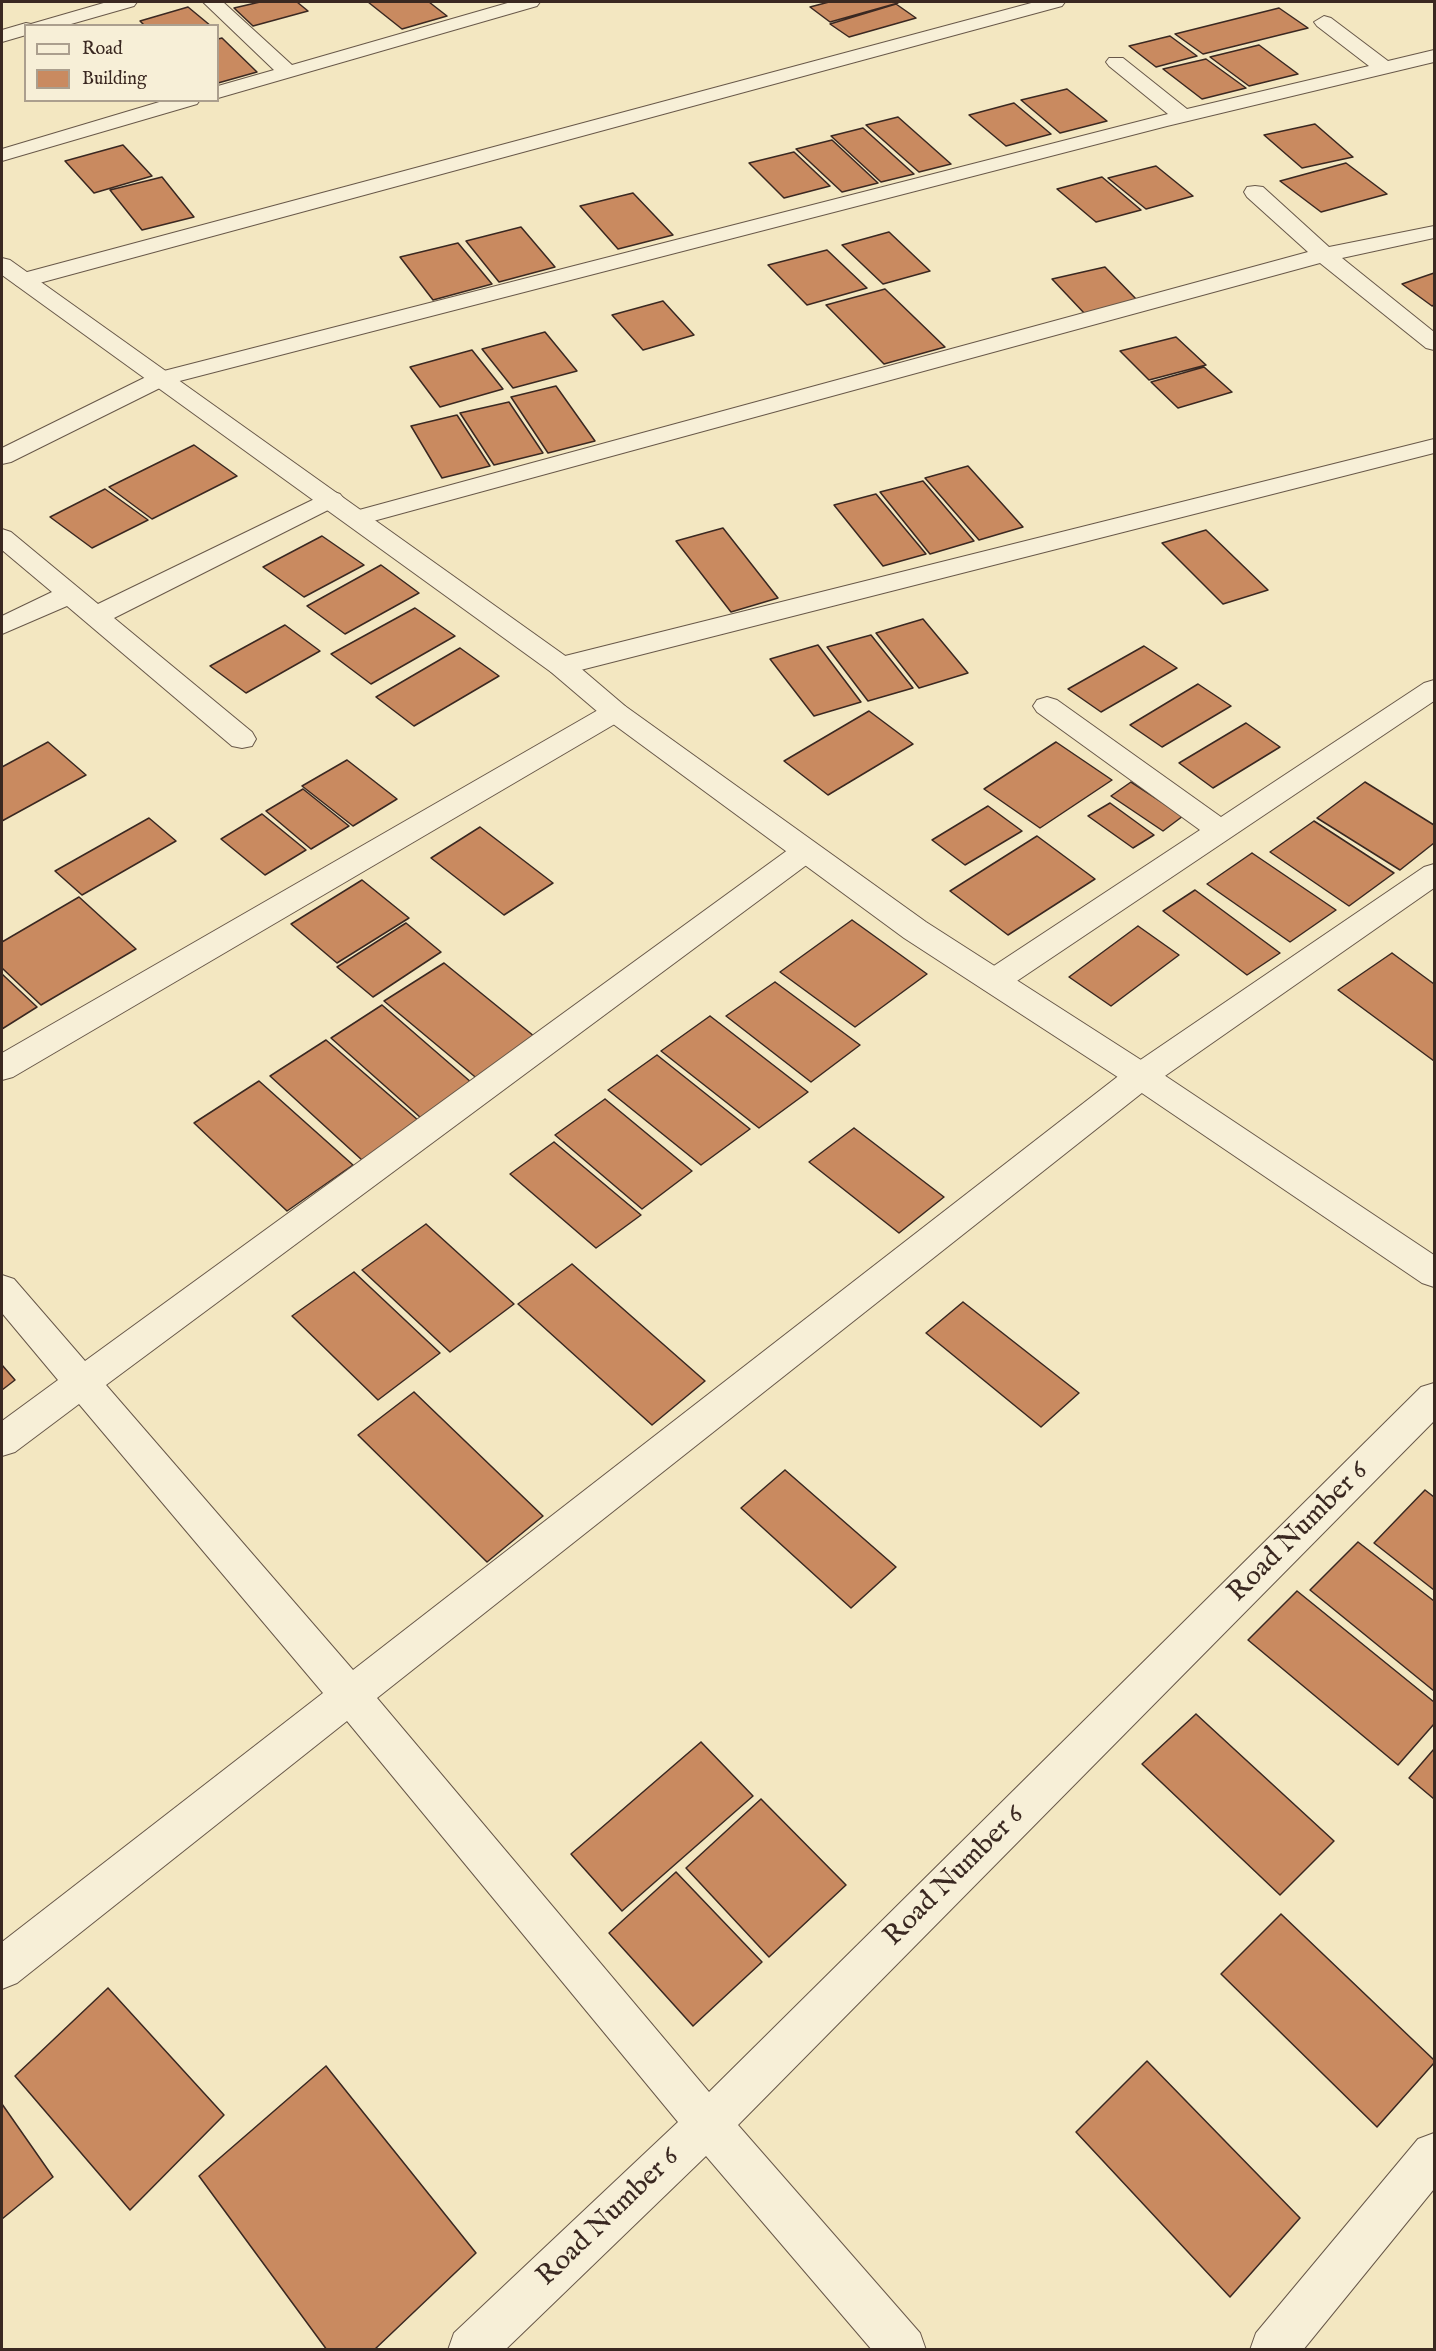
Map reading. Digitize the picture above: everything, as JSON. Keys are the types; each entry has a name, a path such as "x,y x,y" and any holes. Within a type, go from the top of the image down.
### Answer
{"street":[{"path":"47,24 127,2"},
{"path":"212,2 288,72"},
{"path":"219,92 530,2"},
{"path":"24,280 1055,2"},
{"path":"1324,22 1385,68"},
{"path":"2,36 24,30"},
{"path":"2,457 160,379 1183,116 1434,56"},
{"path":"1116,63 1183,116"},
{"path":"2,155 183,102"},
{"path":"1255,192 1324,255 1434,343"},
{"path":"357,518 1324,255 1434,232"},
{"path":"2,265 561,666 615,712 915,930 1141,1076 1434,1273"},
{"path":"561,666 1434,446"},
{"path":"94,617 331,499"},
{"path":"2,537 94,617 242,739"},
{"path":"2,626 68,595"},
{"path":"994,981 1434,689"},
{"path":"1047,706 1221,831"},
{"path":"2,1068 615,712"},
{"path":"2,1441 83,1384 806,851"},
{"path":"2,1968 1141,1076 1434,873"},
{"path":"2,1289 350,1695 708,2124 903,2349"},
{"name":"Road Number 6","path":"471,2349 708,2124 1434,1398"},
{"path":"1272,2349 1434,2155"}],"building":[{"path":"260,2 297,2 308,11 253,26 234,8"},
{"path":"368,2 429,2 447,16 402,29"},
{"path":"829,2 898,3 830,22 810,7"},
{"path":"896,4 916,18 849,37 830,24"},
{"path":"188,7 209,24 143,24 140,21"},
{"path":"1279,8 1308,28 1203,54 1175,34"},
{"path":"1170,36 1197,56 1156,67 1129,46"},
{"path":"222,38 257,72 219,83 219,39"},
{"path":"1259,45 1298,74 1249,86 1210,57"},
{"path":"1206,59 1246,88 1202,99 1163,69"},
{"path":"1067,89 1107,121 1060,133 1021,100"},
{"path":"1014,103 1051,134 1006,146 969,115"},
{"path":"898,117 951,164 919,172 866,125"},
{"path":"1315,124 1353,157 1302,168 1264,135"},
{"path":"863,128 914,174 881,182 831,136"},
{"path":"832,140 878,183 842,192 796,149"},
{"path":"123,145 152,176 94,193 65,161"},
{"path":"794,152 830,186 784,198 749,163"},
{"path":"1346,163 1387,194 1321,212 1280,181"},
{"path":"1156,166 1193,196 1146,209 1108,178"},
{"path":"162,177 194,217 142,230 110,190"},
{"path":"1102,177 1141,210 1096,222 1057,189"},
{"path":"633,193 673,235 618,249 580,206"},
{"path":"521,227 555,267 499,282 466,241"},
{"path":"889,232 930,271 883,284 842,245"},
{"path":"458,243 492,284 433,300 400,257"},
{"path":"827,250 867,288 807,305 768,265"},
{"path":"1105,267 1138,301 1085,314 1052,279"},
{"path":"1434,273 1434,305 1432,306 1402,284"},
{"path":"885,289 945,347 884,364 826,305"},
{"path":"663,301 694,335 643,350 612,315"},
{"path":"545,332 577,371 513,388 482,349"},
{"path":"1176,337 1206,365 1149,380 1120,351"},
{"path":"472,350 503,389 440,407 410,367"},
{"path":"1204,367 1232,392 1178,408 1151,382"},
{"path":"556,386 595,441 548,453 511,397"},
{"path":"509,402 543,453 494,465 460,413"},
{"path":"457,415 490,466 442,478 411,426"},
{"path":"194,445 237,476 152,519 109,487"},
{"path":"968,466 1023,527 979,540 925,478"},
{"path":"923,481 974,541 930,554 880,492"},
{"path":"105,489 148,520 92,548 50,517"},
{"path":"876,494 926,554 883,566 834,505"},
{"path":"723,528 778,598 731,612 676,541"},
{"path":"1206,530 1268,590 1223,604 1162,543"},
{"path":"322,536 364,565 304,597 263,567"},
{"path":"381,565 419,593 345,634 307,606"},
{"path":"415,608 455,636 371,684 331,654"},
{"path":"923,619 968,673 919,688 876,633"},
{"path":"285,625 320,651 246,693 210,666"},
{"path":"871,635 913,688 868,701 827,647"},
{"path":"818,645 861,702 814,716 770,659"},
{"path":"1144,646 1177,668 1101,712 1068,689"},
{"path":"460,648 499,676 414,726 376,697"},
{"path":"1198,684 1231,706 1162,747 1130,725"},
{"path":"869,711 913,744 828,795 784,761"},
{"path":"1246,723 1280,747 1213,788 1179,763"},
{"path":"48,742 86,775 2,821 2,767"},
{"path":"1056,742 1112,780 1040,828 984,789"},
{"path":"347,760 397,799 353,826 302,786"},
{"path":"1131,782 1183,816 1163,831 1111,796"},
{"path":"1365,782 1434,825 1434,843 1400,870 1317,818"},
{"path":"303,789 349,826 311,849 266,811"},
{"path":"1110,803 1154,835 1133,848 1088,816"},
{"path":"988,806 1022,831 965,865 932,840"},
{"path":"262,814 306,850 265,875 221,839"},
{"path":"149,818 176,841 82,895 55,871"},
{"path":"1314,821 1394,873 1349,906 1270,852"},
{"path":"480,827 553,883 504,915 431,858"},
{"path":"1037,836 1095,879 1008,935 950,891"},
{"path":"1252,853 1336,910 1290,942 1207,884"},
{"path":"362,880 409,918 337,963 291,924"},
{"path":"1195,890 1280,953 1247,975 1163,911"},
{"path":"79,897 136,949 41,1005 2,968 2,942"},
{"path":"852,920 927,974 855,1027 780,972"},
{"path":"406,923 441,952 373,997 337,967"},
{"path":"1138,926 1179,955 1111,1006 1069,977"},
{"path":"1392,953 1434,984 1434,1061 1338,990"},
{"path":"444,963 540,1041 480,1081 384,1001"},
{"path":"2,974 37,1007 2,1029"},
{"path":"775,982 860,1045 811,1082 726,1016"},
{"path":"382,1005 472,1083 421,1118 331,1038"},
{"path":"710,1016 808,1092 759,1128 661,1051"},
{"path":"326,1040 419,1121 362,1160 270,1076"},
{"path":"657,1055 750,1129 701,1165 608,1090"},
{"path":"259,1081 353,1165 287,1211 194,1123"},
{"path":"605,1099 692,1171 642,1209 555,1135"},
{"path":"854,1128 944,1197 899,1233 809,1162"},
{"path":"554,1142 641,1215 596,1248 510,1174"},
{"path":"426,1224 514,1304 450,1352 362,1270"},
{"path":"572,1264 705,1381 652,1425 518,1304"},
{"path":"354,1272 440,1353 378,1400 292,1316"},
{"path":"963,1302 1079,1393 1041,1427 926,1333"},
{"path":"2,1365 15,1380 2,1390"},
{"path":"414,1392 543,1516 487,1562 358,1435"},
{"path":"785,1470 896,1567 851,1608 741,1508"},
{"path":"1425,1490 1434,1497 1434,1590 1374,1543"},
{"path":"1358,1542 1434,1601 1434,1691 1310,1590"},
{"path":"1297,1591 1434,1702 1434,1724 1398,1765 1248,1640"},
{"path":"1196,1714 1334,1841 1280,1895 1142,1764"},
{"path":"701,1742 753,1796 622,1911 571,1854"},
{"path":"1434,1749 1434,1799 1409,1778"},
{"path":"761,1799 846,1885 769,1957 686,1868"},
{"path":"676,1872 762,1962 693,2026 609,1933"},
{"path":"1281,1914 1434,2060 1434,2063 1377,2127 1221,1974"},
{"path":"108,1988 224,2115 130,2210 15,2076"},
{"path":"1147,2061 1300,2218 1230,2297 1076,2132"},
{"path":"326,2066 476,2253 374,2350 327,2350 199,2176"},
{"path":"2,2104 53,2177 2,2219"}]}
